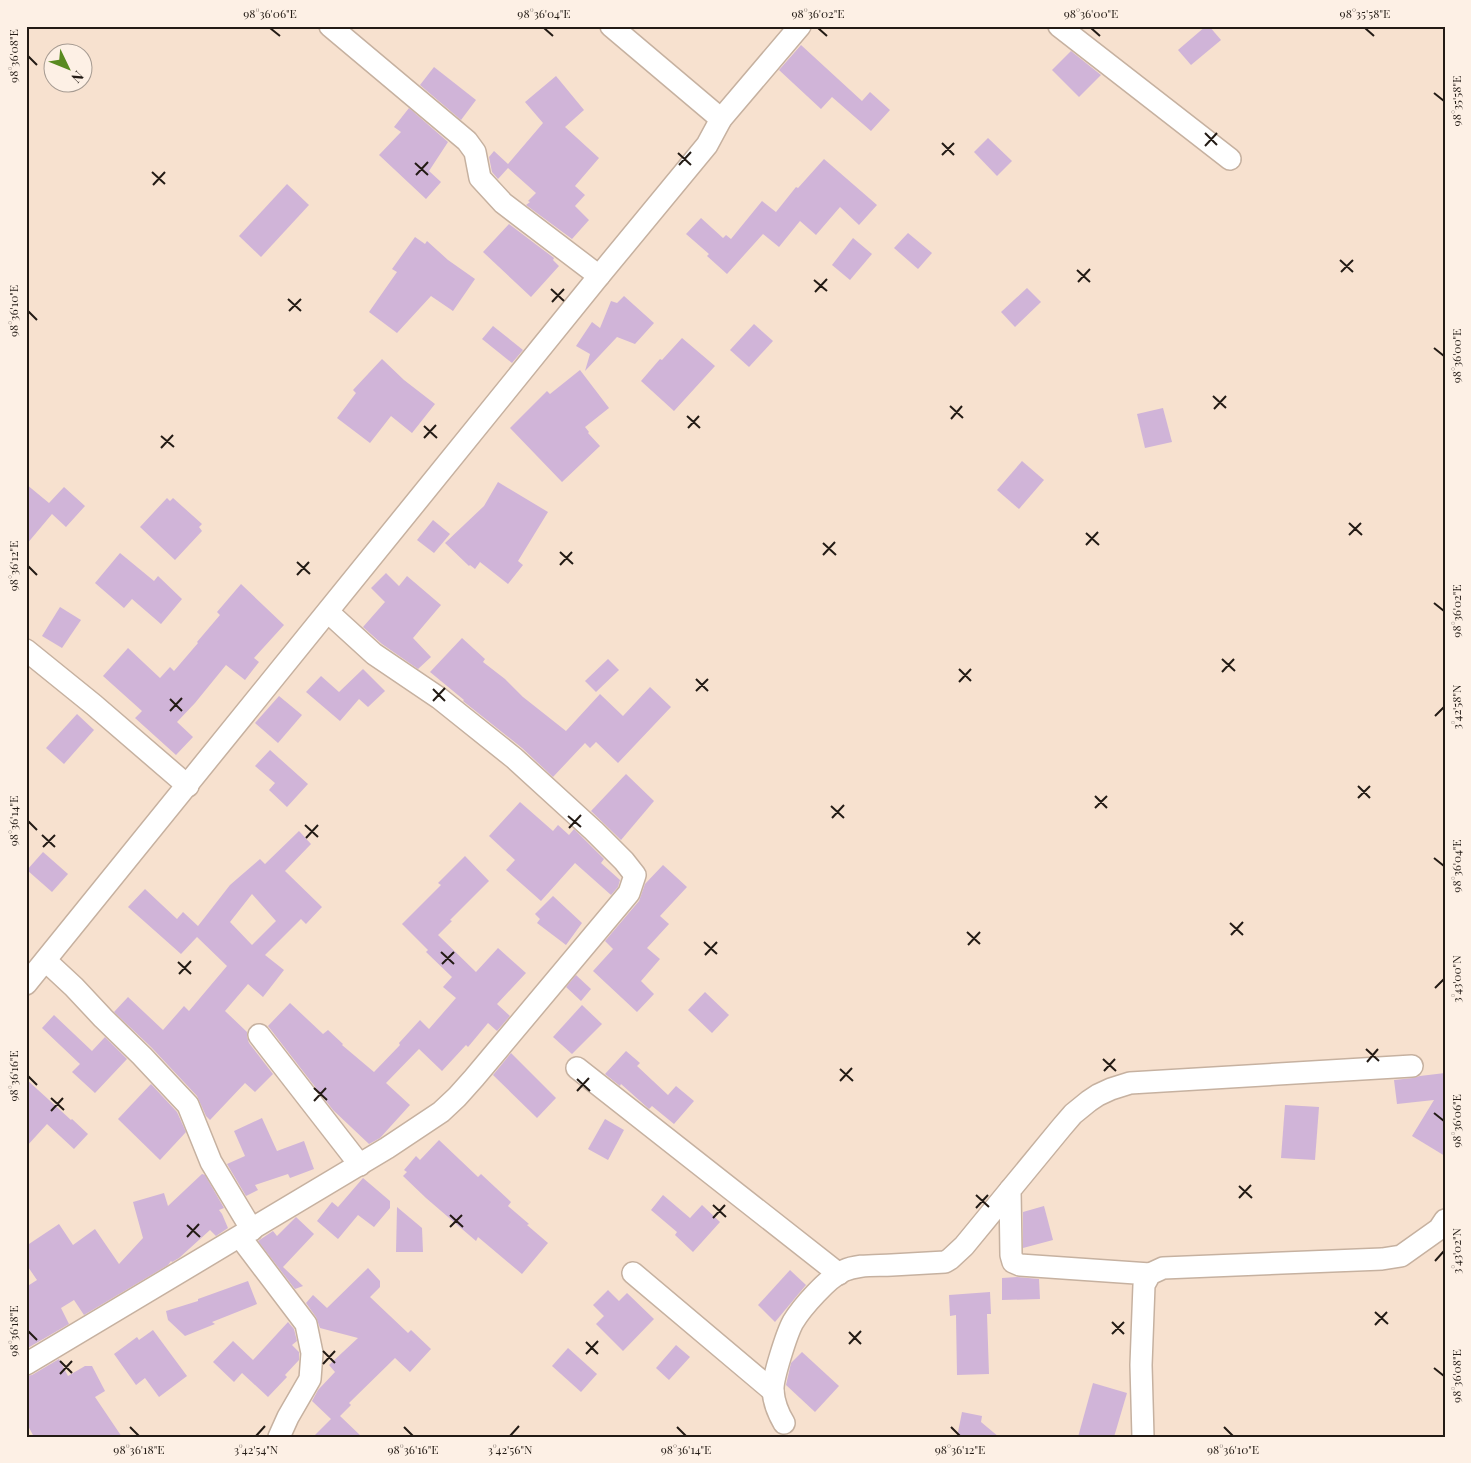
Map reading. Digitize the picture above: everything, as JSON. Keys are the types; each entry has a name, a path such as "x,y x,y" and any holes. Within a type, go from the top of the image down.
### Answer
{"street":[{"path":"330,26 467,141 475,152 480,178 503,203 599,276"},
{"path":"611,26 720,119"},
{"path":"26,984 707,145 720,119 800,26"},
{"path":"1059,26 1230,159"},
{"path":"26,1364 360,1165 441,1112 457,1097 629,893 635,875 594,831 514,758 439,698 374,654 328,612"},
{"path":"26,650 94,705 188,786"},
{"path":"46,961 74,987 188,1105 211,1162 246,1233 306,1324 312,1354 310,1379 279,1437"},
{"path":"259,1035 360,1165"},
{"path":"784,1423 777,1413 773,1391 775,1375 793,1323 811,1299 842,1271 858,1266 945,1262 955,1255 1073,1114 1089,1100 1130,1083 1412,1066"},
{"path":"577,1068 839,1274"},
{"path":"1010,1190 1011,1255 1013,1262 1016,1264 1150,1274 1163,1268 1391,1258 1401,1256 1421,1243 1439,1229 1445,1220"},
{"path":"633,1274 773,1391"},
{"path":"1142,1437 1141,1366 1144,1285 1150,1274"}],"building":[{"path":"1206,26 1209,26 1221,40 1191,65 1178,50"},
{"path":"801,45 862,101 870,92 890,110 871,131 832,97 821,109 779,70"},
{"path":"1071,51 1101,75 1079,97 1052,70"},
{"path":"434,67 476,100 461,120 420,85"},
{"path":"556,76 584,110 565,127 599,158 575,186 585,195 575,206 589,220 572,239 526,205 536,193 508,168 498,179 492,172 489,157 494,151 508,164 543,123 525,102"},
{"path":"409,108 448,142 429,171 441,182 426,199 379,155 401,132 394,127"},
{"path":"988,138 1012,161 997,176 974,152"},
{"path":"824,159 877,205 859,225 840,207 816,235 800,221 779,247 763,234 727,274 707,256 709,254 686,234 701,218 723,238 726,235 731,239 762,201 776,212 796,187 798,188"},
{"path":"287,184 309,205 261,257 239,236"},
{"path":"509,224 554,258 553,260 559,266 531,297 483,252"},
{"path":"908,233 932,253 918,269 894,248"},
{"path":"415,237 425,244 427,241 448,260 475,279 453,311 431,296 397,333 369,312 397,272 392,269"},
{"path":"853,238 872,254 850,280 832,265"},
{"path":"1027,288 1041,302 1015,327 1001,312"},
{"path":"624,296 654,323 635,344 617,337 585,371 590,354 576,346 592,322 600,328 611,301 617,303"},
{"path":"754,324 773,341 749,367 730,350"},
{"path":"493,326 523,350 512,363 482,339"},
{"path":"682,338 715,366 674,411 641,381"},
{"path":"382,359 404,380 435,404 412,433 391,416 370,443 337,418 356,393 353,390"},
{"path":"580,370 609,408 585,427 600,446 562,482 510,428 547,391 550,394"},
{"path":"1163,408 1172,442 1145,448 1137,414"},
{"path":"1022,461 1044,480 1019,509 997,490"},
{"path":"498,482 548,512 518,561 523,565 508,584 480,562 475,569 469,566 445,543 484,506"},
{"path":"26,484 49,503 64,487 85,506 66,527 52,514 26,545"},
{"path":"167,498 170,501 173,498 202,524 199,527 202,531 175,560 140,527"},
{"path":"433,520 450,534 434,553 417,540"},
{"path":"120,553 154,581 158,576 182,599 161,624 132,599 124,608 95,583"},
{"path":"386,573 399,586 407,576 441,605 413,638 431,657 418,669 382,644 363,627 385,602 371,588"},
{"path":"241,584 284,625 254,658 259,662 245,680 226,665 177,722 193,737 176,755 135,718 142,711 103,676 128,648 160,678 170,667 174,671 220,615 217,612"},
{"path":"60,607 81,620 62,648 42,636"},
{"path":"462,638 485,659 483,662 566,731 600,694 623,716 650,687 671,707 618,763 596,742 590,748 585,743 553,777 522,748 430,672"},
{"path":"608,659 619,670 596,692 585,681"},
{"path":"363,669 385,691 368,707 359,699 340,721 306,692 321,676 339,692"},
{"path":"279,696 302,715 278,743 255,723"},
{"path":"77,714 94,730 64,764 46,748"},
{"path":"270,750 308,784 287,807 269,790 275,783 255,766"},
{"path":"626,774 654,801 621,840 591,811"},
{"path":"520,802 553,831 558,825 569,835 574,829 604,859 601,863 620,880 618,887 611,895 575,863 541,901 506,870 515,860 489,836"},
{"path":"299,831 311,844 285,871 322,907 306,924 301,919 265,955 284,970 263,997 248,984 225,1011 247,1032 249,1043 273,1074 255,1092 245,1083 210,1120 206,1116 197,1096 151,1047 114,1012 128,997 163,1030 184,1006 189,1011 227,966 197,937 181,954 128,907 145,889 177,919 183,912 198,926 230,885 260,859 265,864","holes":["252,894 276,921 252,945 230,922"]},
{"path":"43,852 68,874 52,892 27,870"},
{"path":"465,856 489,881 450,920 452,921 438,935 476,972 498,948 526,973 497,1004 510,1016 497,1031 488,1023 468,1047 466,1045 442,1071 419,1049 386,1083 410,1105 380,1138 369,1144 333,1110 268,1026 290,1003 323,1034 328,1030 342,1045 374,1072 400,1045 399,1043 420,1020 429,1029 456,998 443,987 452,977 426,952 428,950 402,924 441,885 438,883"},
{"path":"663,865 687,887 660,916 669,924 647,948 660,959 641,981 654,994 637,1012 593,971 613,949 605,941 639,901 645,884"},
{"path":"553,896 582,923 566,945 537,923 540,919 535,914"},
{"path":"576,975 591,989 581,1001 566,987"},
{"path":"705,992 729,1015 712,1033 688,1010"},
{"path":"582,1005 602,1024 572,1054 553,1037"},
{"path":"54,1015 92,1051 105,1037 127,1059 95,1093 72,1072 80,1064 42,1028"},
{"path":"626,1051 640,1063 637,1066 668,1095 676,1086 694,1101 674,1124 652,1106 649,1109 621,1084 620,1086 605,1074"},
{"path":"511,1053 556,1098 537,1118 493,1075"},
{"path":"1445,1073 1445,1156 1412,1136 1434,1100 1397,1104 1394,1080"},
{"path":"26,1079 88,1134 74,1149 47,1124 26,1147"},
{"path":"151,1084 177,1112 186,1132 160,1160 118,1119"},
{"path":"1285,1105 1319,1107 1315,1160 1281,1158"},
{"path":"262,1118 277,1151 304,1141 314,1169 290,1178 288,1174 255,1185 258,1190 246,1196 227,1164 245,1156 234,1131"},
{"path":"605,1119 624,1130 608,1160 588,1149"},
{"path":"439,1140 478,1177 481,1174 511,1202 508,1206 548,1243 522,1274 478,1237 476,1241 403,1176 407,1172 404,1170 416,1156 420,1160"},
{"path":"202,1174 205,1175 224,1208 219,1210 228,1228 216,1236 210,1230 179,1258 171,1261 168,1265 84,1315 74,1300 61,1308 69,1324 26,1349 26,1287 37,1280 26,1264 26,1246 59,1224 73,1245 95,1229 119,1264 143,1238 133,1202 164,1193 168,1206"},
{"path":"363,1178 390,1201 390,1208 374,1227 358,1215 338,1239 317,1221 332,1202 338,1207"},
{"path":"663,1195 690,1218 702,1205 720,1222 693,1252 675,1235 677,1232 651,1210"},
{"path":"1044,1206 1053,1240 1023,1248 1023,1212"},
{"path":"397,1207 422,1228 423,1252 396,1252"},
{"path":"296,1217 314,1234 283,1267 303,1286 295,1289 258,1241 273,1231 277,1236"},
{"path":"368,1268 380,1281 380,1287 370,1297 408,1333 411,1330 431,1349 410,1372 395,1358 349,1403 351,1405 340,1416 362,1437 313,1437 331,1419 312,1401 318,1390 335,1372 329,1365 358,1338 320,1328 316,1317 306,1303 313,1295 327,1308"},
{"path":"790,1270 806,1285 775,1322 758,1305"},
{"path":"1002,1278 1039,1279 1040,1299 1002,1300"},
{"path":"248,1281 257,1304 212,1322 215,1324 185,1336 168,1320 166,1311 198,1301 198,1299"},
{"path":"608,1290 619,1301 627,1293 654,1319 623,1351 596,1324 604,1316 593,1305"},
{"path":"990,1292 991,1314 987,1314 989,1374 957,1375 956,1315 950,1316 949,1295"},
{"path":"288,1322 294,1329 297,1341 292,1345 299,1352 299,1360 285,1375 287,1377 268,1397 242,1373 234,1382 213,1362 233,1341 253,1360"},
{"path":"153,1330 187,1376 159,1397 145,1378 136,1385 114,1354 137,1337 139,1340"},
{"path":"676,1345 690,1357 669,1380 656,1368"},
{"path":"568,1348 597,1374 581,1392 552,1366"},
{"path":"802,1352 839,1386 815,1412 786,1385 791,1363"},
{"path":"59,1359 68,1376 85,1366 92,1366 105,1391 95,1397 122,1437 34,1437 26,1422 26,1376 32,1375"},
{"path":"1093,1383 1127,1393 1114,1437 1078,1437"},
{"path":"962,1412 982,1416 981,1422 999,1437 957,1437"}]}
